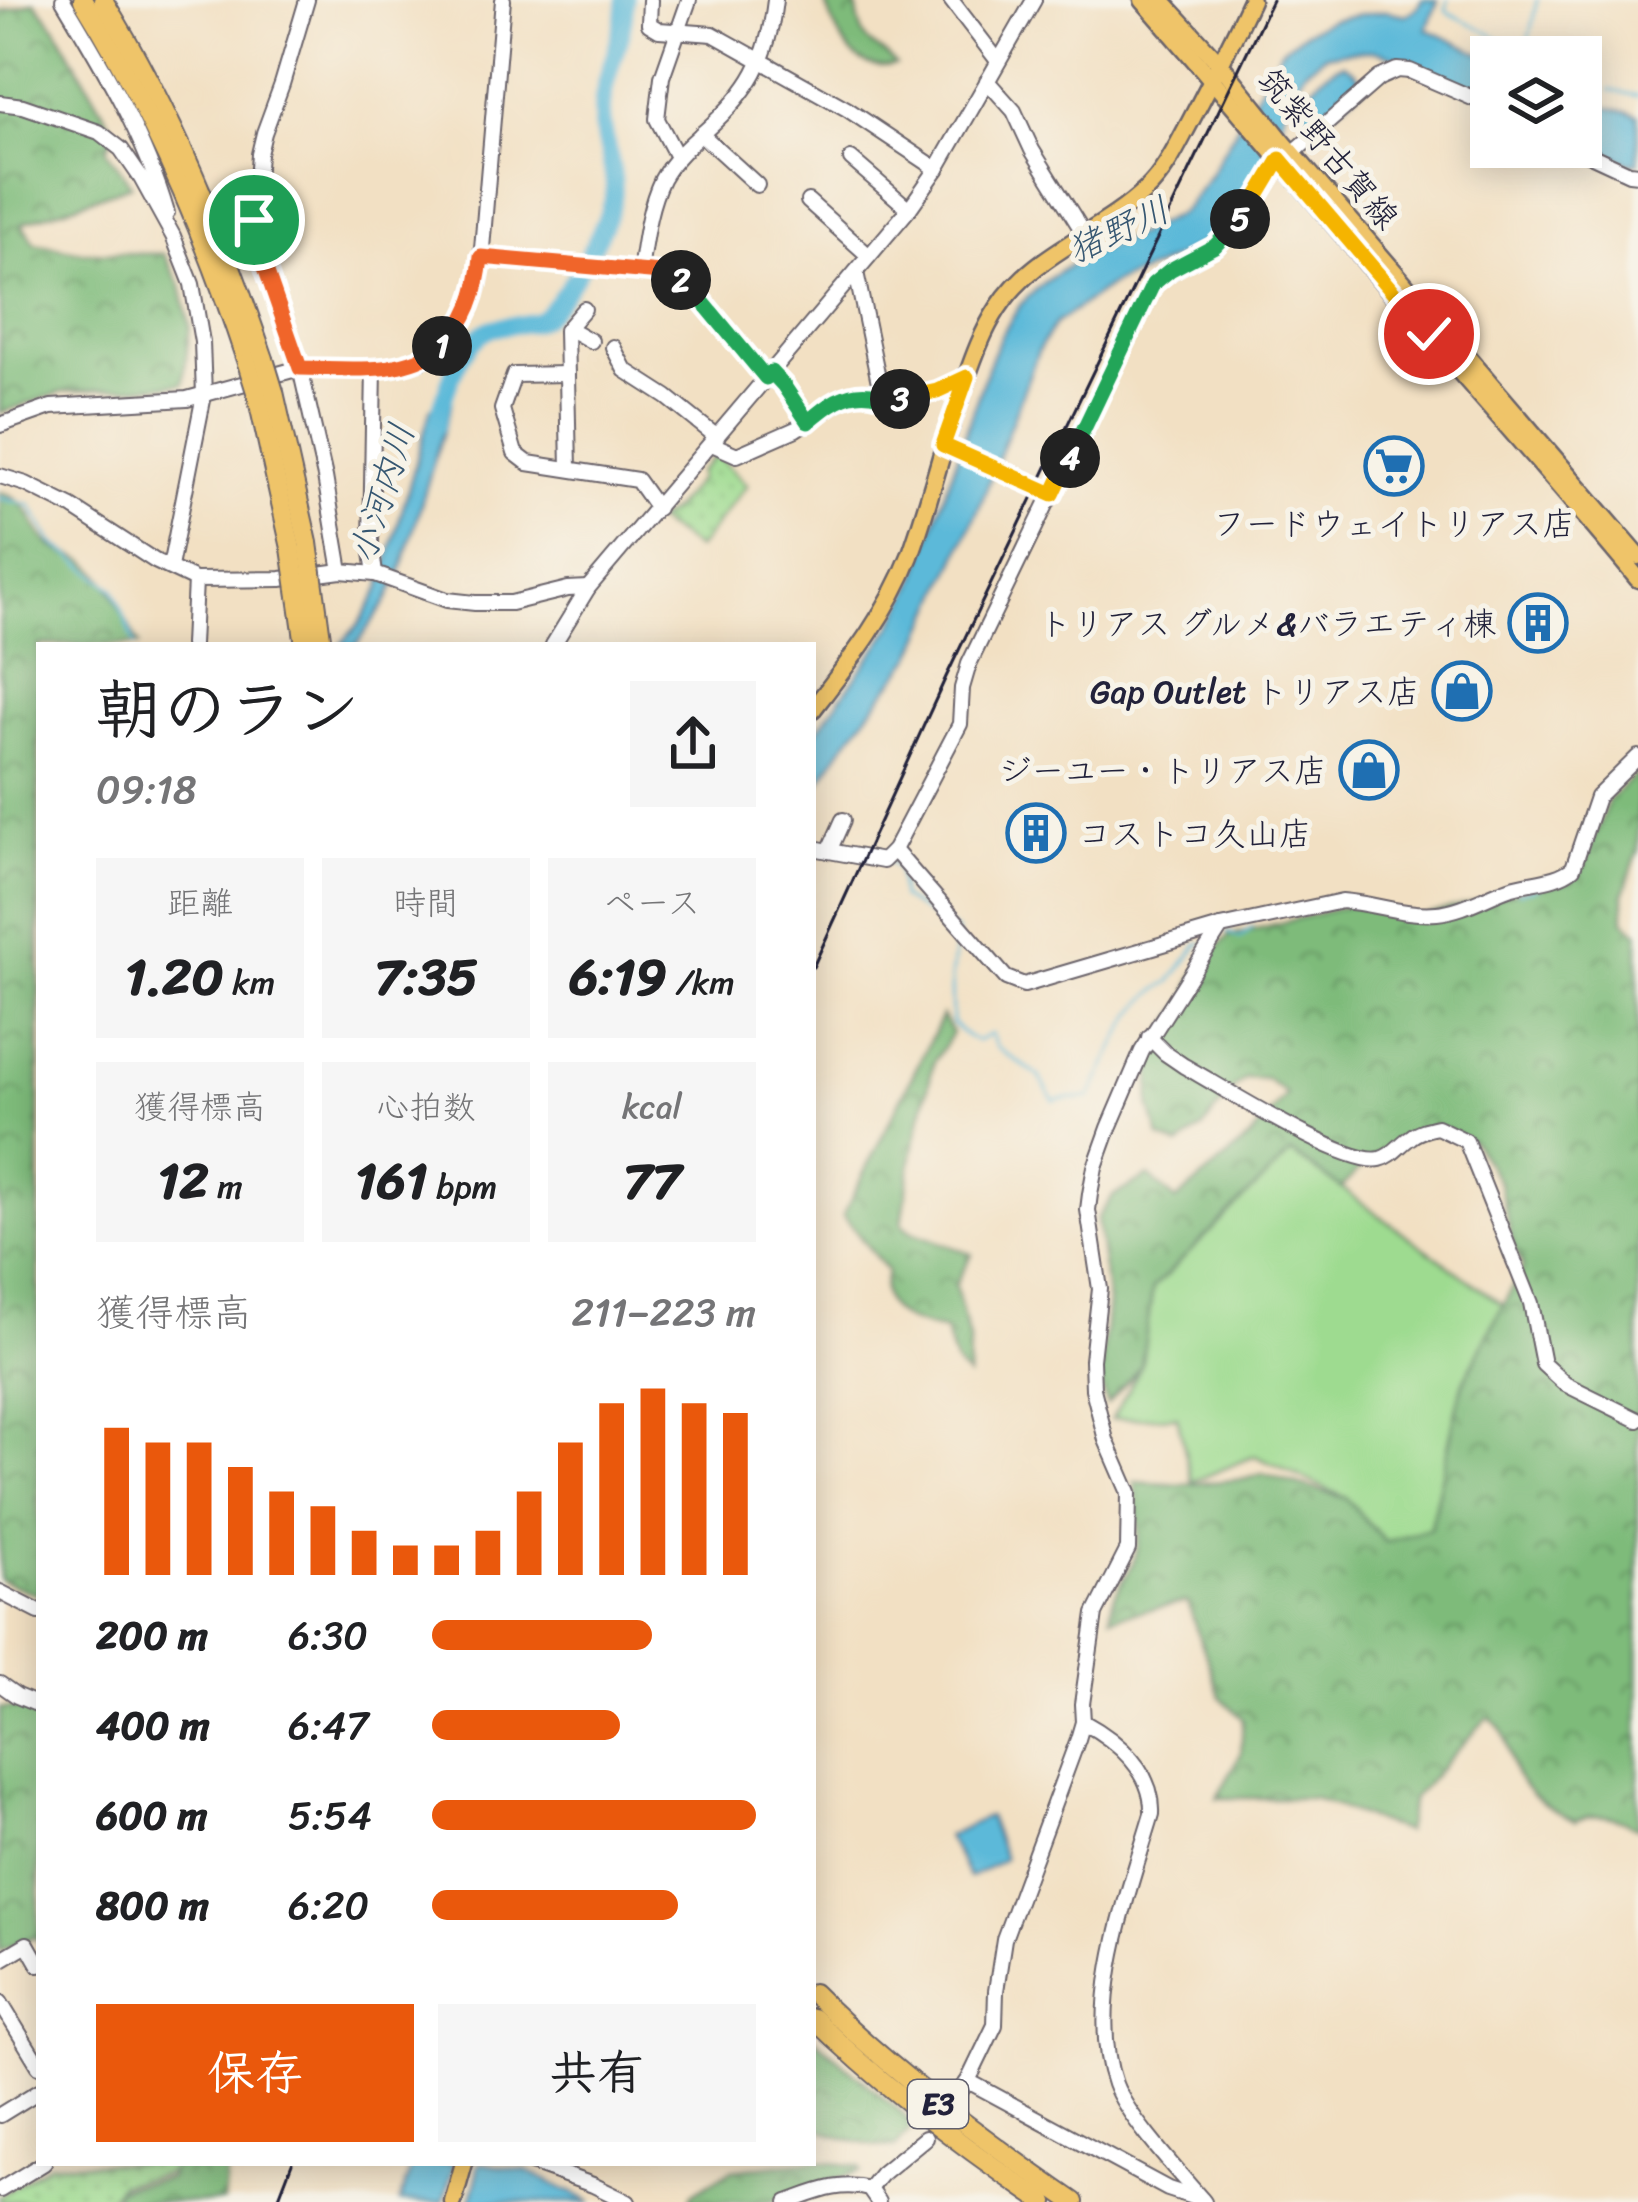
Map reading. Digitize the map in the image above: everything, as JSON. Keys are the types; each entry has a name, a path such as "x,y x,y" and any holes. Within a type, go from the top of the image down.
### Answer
{"highway":[{"path":"83,0 126,72 178,178 256,361"},
{"path":"103,0 194,172 231,262 266,393 321,642"},
{"path":"300,545 304,642"},
{"name":"E3","path":"816,1996 937,2103 1074,2202"},
{"name":"E3","path":"816,2021 926,2116 1044,2202"}],"main road":[{"name":"筑紫野古賀線","path":"1143,0 1217,72"},
{"name":"筑紫野古賀線","path":"1161,0 1638,579"},
{"path":"816,705 868,636 899,580 949,448 984,330 1018,281 1161,176 1251,0"},
{"name":"筑紫野古賀線","path":"1282,151 1638,556"},
{"path":"453,2202 463,2166"}],"street":[{"path":"62,0 118,94 151,163 192,284 202,342 204,395 170,568"},
{"path":"307,0 263,133 254,220 260,253 300,368 341,572"},
{"path":"0,425 51,407 188,400 300,368 393,368 423,359 448,341 466,318 479,284 503,0"},
{"path":"650,0 649,24 659,30 713,34 847,109 937,169"},
{"path":"677,157 657,119 662,77 689,0"},
{"path":"640,271 648,219 663,177 749,86 771,35 775,0"},
{"path":"951,0 998,62"},
{"path":"555,642 588,588 909,209 1034,0"},
{"path":"816,849 883,861 894,850 960,724 969,664 1153,284 1215,246 1258,196 1282,151 1379,78 1397,70 1410,71 1470,97"},
{"path":"987,81 1014,111 1084,235"},
{"path":"0,103 99,132 121,149 173,236"},
{"path":"701,134 757,185"},
{"path":"851,159 909,209"},
{"path":"1602,161 1638,174"},
{"path":"808,201 869,256"},
{"path":"481,257 661,273 688,284 768,375 784,386 808,422"},
{"path":"856,272 882,397"},
{"path":"569,469 568,328 584,309"},
{"path":"568,328 591,341"},
{"path":"613,346 625,370 667,397 737,455 854,394 910,398 967,377"},
{"path":"374,368 371,545 375,574"},
{"path":"567,374 514,376 502,409 515,453 528,463 637,480 657,508"},
{"path":"949,448 1053,494"},
{"path":"0,476 72,507 155,562 195,580 375,574 447,600 475,604 588,588"},
{"path":"192,642 195,580"},
{"path":"894,850 1006,978 1024,985 1221,927 1342,901 1438,914 1510,887 1563,875 1573,868 1597,796 1638,757"},
{"path":"830,851 842,820"},
{"path":"1203,2201 1168,2189 964,2087 995,2025 1004,1939 1083,1722 1095,1614 1128,1549 1129,1493 1099,1420 1093,1389 1100,1288 1088,1210 1095,1167 1149,1037 1221,927"},
{"path":"1149,1037 1184,1066 1333,1149 1360,1159 1388,1156 1415,1133 1437,1126 1466,1142 1531,1303 1544,1364 1565,1384 1638,1420"},
{"path":"0,1592 36,1609"},
{"path":"0,1684 36,1704"},
{"path":"1083,1722 1144,1774 1153,1802 1127,1888 1112,1964 1105,2021 1116,2087 1203,2201"},
{"path":"0,1960 27,1944 36,1959"},
{"path":"0,2002 36,2061"},
{"path":"0,2038 16,2029"},
{"path":"0,2115 36,2094"},
{"path":"788,2202 835,2186 853,2185 874,2196 881,2174 925,2138"},
{"path":"0,2190 39,2166"},
{"path":"539,2166 628,2202"}],"green space":[{"path":"825,0 856,0 865,37 896,65 881,67 858,59 841,39"},
{"path":"35,2 56,28 115,132 106,149 131,185 22,223 34,243 82,252 164,254 181,286 190,326 183,384 63,392 0,413 0,12"},
{"path":"716,455 747,485 697,549 656,521 672,511 699,479 698,472"},
{"path":"0,492 20,503 52,546 97,571 137,642 36,642 36,1594 0,1580"},
{"path":"1638,772 1638,850 1624,893 1624,920 1638,932 1638,1828 1607,1816 1576,1821 1542,1803 1516,1775 1505,1736 1488,1717 1412,1799 1405,1832 1314,1798 1217,1798 1241,1754 1243,1719 1221,1698 1187,1602 1111,1617 1115,1595 1138,1544 1135,1482 1181,1485 1262,1474 1346,1498 1385,1542 1430,1528 1462,1385 1523,1267 1499,1182 1472,1141 1437,1127 1369,1160 1341,1188 1291,1153 1153,1288 1141,1366 1107,1404 1100,1380 1108,1302 1097,1219 1113,1196 1149,1176 1176,1201 1251,1137 1287,1094 1266,1079 1246,1078 1203,1128 1179,1146 1160,1138 1150,1105 1152,1063 1163,1033 1185,1002 1194,976 1228,936 1351,905 1412,919 1572,881 1584,867 1609,799"},
{"path":"942,1016 952,1033 934,1062 902,1224 972,1254 955,1285 969,1340 968,1377 956,1365 945,1331 892,1310 884,1293 887,1271 843,1215"},
{"path":"1292,1152 1503,1305 1462,1385 1430,1528 1385,1542 1346,1498 1255,1456 1192,1482 1177,1416 1112,1419 1141,1366 1152,1288"},
{"path":"0,1708 34,1708 36,1938 0,1951"},
{"path":"816,2040 912,2122 896,2147 816,2126"},
{"path":"816,2161 858,2166 861,2171 769,2202 690,2200 692,2194 731,2170 816,2166"},
{"path":"45,2166 174,2166 166,2174 119,2184 106,2202 0,2202 0,2196"},
{"path":"171,2166 227,2166 223,2202 113,2202 118,2188 169,2178"}],"water":[{"path":"1422,0 1438,0 1427,29 1470,49 1470,90 1376,51 1325,55 1305,70 1287,101 1273,158 1240,207 1203,243 1114,283 1056,323 1039,349 981,503 913,656 816,787 816,733 893,625 914,585 990,360 1021,304 1079,259 1180,213 1209,176 1281,50 1331,20 1386,11 1405,15"},
{"path":"1343,64 1366,85 1310,131 1304,110 1310,91"},
{"path":"1602,106 1638,115 1638,163 1602,150"},
{"path":"451,404 402,568 387,601 358,642 343,642 380,589 431,408"},
{"path":"988,1816 1004,1859 969,1878 947,1836"},
{"path":"412,2166 454,2166 443,2202 399,2202"},
{"path":"478,2166 499,2166 527,2171 592,2202 470,2202"}],"waterway":[{"name":"小河内川","path":"436,426 453,372 468,347 488,330 536,321 551,310 606,219 614,191 603,99 625,0"},
{"path":"1448,0 1446,11 1526,52 1537,0"},
{"path":"1610,90 1638,96"},
{"path":"0,498 30,505 52,542 114,589 134,642"},
{"path":"888,860 898,869 901,898 957,931 952,1023 977,1041 991,1034 996,1047 1039,1076 1054,1101 1090,1097 1142,1003 1170,982 1202,943"},
{"path":"1518,892 1538,888"},
{"path":"1227,932 1240,938 1253,927"}],"railway":[{"path":"816,960 946,677 1272,0"},
{"path":"277,2202 291,2166"}],"place":[{"name":"フードウェイトリアス店","path":"1394,466"},
{"name":"トリアス グルメ&バラエティ棟","path":"1538,623"},
{"name":"Gap Outlet トリアス店","path":"1462,691"},
{"name":"ジーユー・トリアス店","path":"1369,770"},
{"name":"コストコ久山店","path":"1036,833"}],"route":[{"path":"254,220 260,253 300,368 393,368 423,359 448,341 466,318 479,284 481,257 661,273 688,284 766,378 771,372 784,386 808,422 835,401 854,394 910,398 967,377 943,445 1053,494 1153,284 1215,246 1258,196 1280,159 1429,334"}],"water label":[{"name":"猪野川","path":"1118,229"}]}
